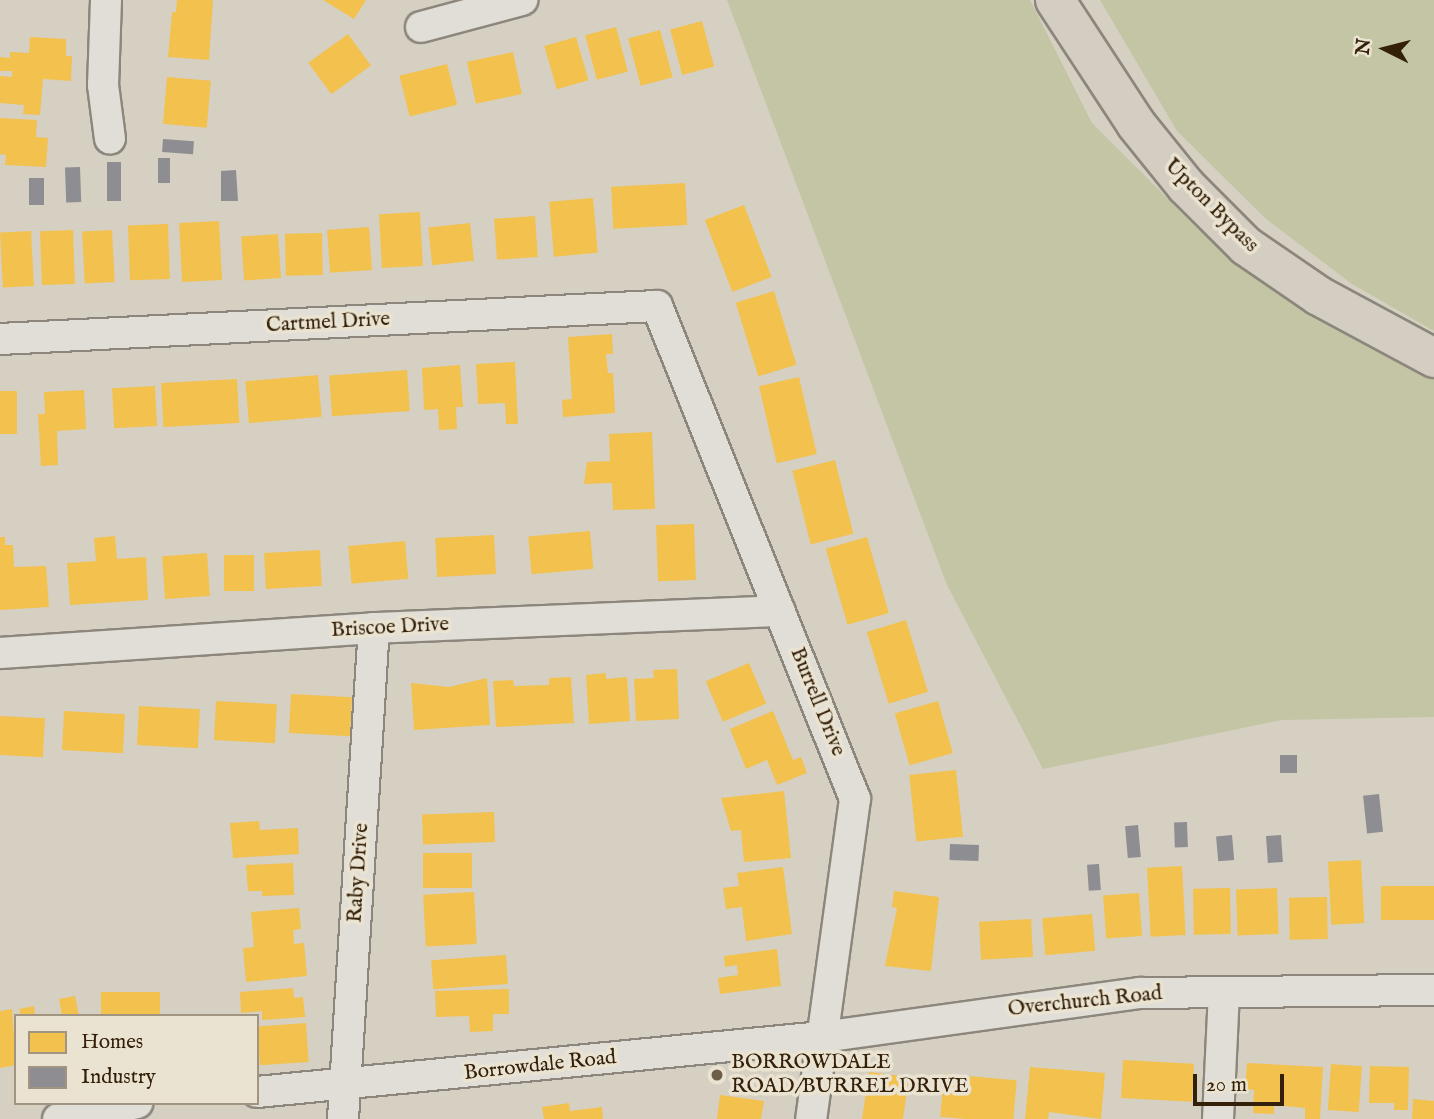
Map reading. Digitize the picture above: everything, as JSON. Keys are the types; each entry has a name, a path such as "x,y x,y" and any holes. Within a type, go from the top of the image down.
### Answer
{"main road":[{"name":"Upton Bypass","path":"1055,0 1092,61 1186,186 1246,246 1319,296 1434,358"},
{"name":"Upton Bypass","path":"1072,0 1092,61"}],"street":[{"path":"106,0 103,85 110,139"},
{"path":"421,27 523,0"},
{"name":"Cartmel Drive","path":"0,339 657,306"},
{"name":"Burrell Drive","path":"657,306 855,799 811,1119"},
{"name":"Briscoe Drive","path":"0,653 374,628 780,611"},
{"name":"Raby Drive","path":"343,1119 374,628"},
{"name":"Overchurch Road","path":"822,1037 1140,992 1434,990"},
{"path":"1218,1119 1224,993"},
{"name":"Borrowdale Road","path":"259,1092 822,1037"},
{"path":"58,1119 127,1105"}],"green space":[{"path":"727,0 1030,0 1092,123 1198,229 1300,309 1434,380 1434,717 1282,720 1043,769 947,585"},
{"path":"1100,0 1434,0 1434,331 1352,284 1266,219 1177,131"}],"building: Homes":[{"path":"177,0 213,0 209,60 168,57 172,12 176,12"},
{"path":"323,0 366,0 354,19"},
{"path":"702,21 714,66 682,75 670,30"},
{"path":"616,27 628,71 597,80 585,35"},
{"path":"660,30 673,77 641,86 628,39"},
{"path":"348,34 371,66 331,94 308,63"},
{"path":"30,37 66,39 66,56 72,56 71,81 43,79 40,115 23,114 24,105 0,103 0,76 12,77 12,71 0,71 0,57 10,58 10,52 29,53"},
{"path":"576,37 588,80 557,89 544,46"},
{"path":"513,52 522,94 476,104 467,62"},
{"path":"447,64 457,105 410,117 399,76"},
{"path":"167,77 211,81 207,128 163,124"},
{"path":"0,118 37,120 36,137 48,138 46,167 5,165 6,155 0,154"},
{"path":"685,183 687,225 613,229 611,187"},
{"path":"593,198 598,253 554,257 549,202"},
{"path":"744,205 772,277 732,292 705,220"},
{"path":"420,212 423,266 382,268 379,214"},
{"path":"535,216 538,257 497,260 494,219"},
{"path":"219,221 222,280 182,282 179,223"},
{"path":"470,223 474,261 432,265 428,227"},
{"path":"168,224 170,279 130,280 128,225"},
{"path":"369,227 372,270 330,273 327,230"},
{"path":"73,230 75,284 42,285 40,231"},
{"path":"112,230 115,282 85,283 82,232"},
{"path":"31,231 34,286 3,288 0,233"},
{"path":"322,233 323,275 286,276 285,234"},
{"path":"278,234 281,278 244,280 241,237"},
{"path":"774,291 797,365 758,376 736,303"},
{"path":"612,334 613,354 606,354 608,373 613,373 615,413 563,417 562,400 572,399 568,337"},
{"path":"515,362 518,424 506,424 505,403 478,404 476,364"},
{"path":"460,365 463,407 456,407 457,429 439,430 438,409 424,410 422,368"},
{"path":"407,370 410,411 332,416 329,375"},
{"path":"318,375 322,417 249,423 245,381"},
{"path":"799,377 817,454 777,463 759,386"},
{"path":"237,379 239,423 163,427 161,383"},
{"path":"155,386 157,426 114,428 112,388"},
{"path":"84,390 86,429 57,431 58,465 41,466 38,414 45,414 44,392"},
{"path":"0,391 17,391 17,434 0,434"},
{"path":"652,432 655,509 613,510 612,483 584,484 587,462 610,461 609,434"},
{"path":"835,460 853,534 811,544 792,471"},
{"path":"694,524 696,580 658,581 656,525"},
{"path":"590,531 593,569 532,574 528,536"},
{"path":"494,535 496,574 437,577 435,538"},
{"path":"115,536 117,559 146,557 148,600 70,605 67,563 96,561 94,538"},
{"path":"0,537 5,537 5,545 13,545 14,567 46,566 49,607 0,610"},
{"path":"867,537 889,613 847,625 826,549"},
{"path":"405,541 408,579 352,584 348,546"},
{"path":"320,550 322,586 266,589 264,553"},
{"path":"207,553 210,596 165,599 162,556"},
{"path":"224,555 254,555 254,591 224,591"},
{"path":"906,620 928,692 889,704 867,632"},
{"path":"749,663 766,704 723,722 706,681"},
{"path":"677,669 679,719 636,721 634,679 654,678 653,670"},
{"path":"606,673 606,679 627,677 630,721 589,724 586,675"},
{"path":"571,677 574,723 496,727 493,681 513,680 514,686 549,685 549,678"},
{"path":"487,678 490,725 414,730 411,683 449,687"},
{"path":"291,694 352,697 350,736 289,733"},
{"path":"216,701 277,704 275,743 214,740"},
{"path":"938,701 953,753 910,765 895,713"},
{"path":"139,706 200,709 198,748 137,745"},
{"path":"64,711 125,714 123,753 62,750"},
{"path":"773,711 793,760 801,757 807,773 777,785 767,760 746,769 730,729"},
{"path":"0,716 45,718 43,757 0,755"},
{"path":"956,770 963,837 916,842 909,775"},
{"path":"784,791 791,858 744,862 741,830 731,831 721,798"},
{"path":"494,812 495,842 423,844 422,815"},
{"path":"259,821 260,830 298,828 299,854 233,858 230,823"},
{"path":"423,853 472,853 472,888 423,888"},
{"path":"1361,860 1364,923 1331,925 1328,862"},
{"path":"293,863 294,895 262,896 262,891 248,891 246,865"},
{"path":"1182,866 1186,935 1151,937 1147,868"},
{"path":"783,867 792,934 746,941 742,907 726,909 723,888 739,886 737,873"},
{"path":"1381,886 1434,886 1434,920 1381,920"},
{"path":"1230,888 1231,934 1194,935 1193,889"},
{"path":"1277,888 1279,934 1238,935 1236,889"},
{"path":"894,891 939,897 931,971 885,966 897,908 892,907"},
{"path":"474,892 477,944 426,947 423,895"},
{"path":"1139,893 1142,936 1106,938 1103,896"},
{"path":"1327,897 1328,939 1290,940 1289,898"},
{"path":"299,908 301,929 293,930 294,944 304,943 307,976 246,982 243,948 254,947 251,912"},
{"path":"1092,914 1095,951 1045,955 1042,918"},
{"path":"1031,919 1033,957 981,960 979,922"},
{"path":"777,949 781,986 720,994 718,978 738,975 737,965 725,967 724,956"},
{"path":"506,955 508,984 433,989 431,960"},
{"path":"293,988 294,998 303,997 305,1017 262,1020 262,1011 241,1013 240,992"},
{"path":"509,989 509,1014 493,1014 493,1031 470,1032 469,1016 436,1017 435,991"},
{"path":"101,992 160,992 160,1014 101,1014"},
{"path":"75,996 79,1014 62,1014 59,999"},
{"path":"34,1006 35,1014 20,1014 19,1009"},
{"path":"12,1009 14,1065 0,1068 0,1011"},
{"path":"306,1023 309,1062 260,1065 259,1026"},
{"path":"1123,1060 1194,1064 1192,1102 1121,1098"},
{"path":"1247,1063 1323,1067 1320,1119 1305,1119 1305,1108 1274,1105 1274,1114 1253,1113 1254,1090 1245,1089"},
{"path":"1331,1064 1362,1066 1359,1112 1328,1110"},
{"path":"1370,1066 1409,1067 1408,1110 1394,1110 1394,1103 1369,1103"},
{"path":"1030,1067 1105,1073 1101,1119 1049,1112 1048,1119 1025,1119"},
{"path":"869,1072 909,1077 903,1119 862,1119"},
{"path":"944,1074 1017,1080 1013,1119 940,1117"},
{"path":"720,1095 764,1101 761,1119 717,1119"},
{"path":"1413,1099 1434,1101 1434,1119 1412,1119"},
{"path":"569,1103 570,1111 602,1107 603,1119 544,1119 542,1107"}],"building: Industry":[{"path":"163,139 194,141 193,154 162,152"},
{"path":"158,158 170,158 170,183 158,183"},
{"path":"107,162 121,162 121,201 107,201"},
{"path":"80,167 81,202 66,203 65,168"},
{"path":"236,170 238,201 221,201 221,171"},
{"path":"29,178 44,178 44,205 29,205"},
{"path":"1280,755 1297,755 1297,773 1280,773"},
{"path":"1379,794 1383,832 1367,833 1363,796"},
{"path":"1174,822 1187,822 1188,847 1175,847"},
{"path":"1138,825 1141,857 1128,858 1125,826"},
{"path":"1232,835 1234,860 1218,861 1216,836"},
{"path":"1281,835 1283,862 1268,863 1266,836"},
{"path":"950,844 979,845 978,861 949,860"},
{"path":"1099,864 1101,890 1089,891 1087,865"}],"place":[{"name":"BORROWDALE ROAD/BURREL DRIVE","path":"717,1075"}]}
